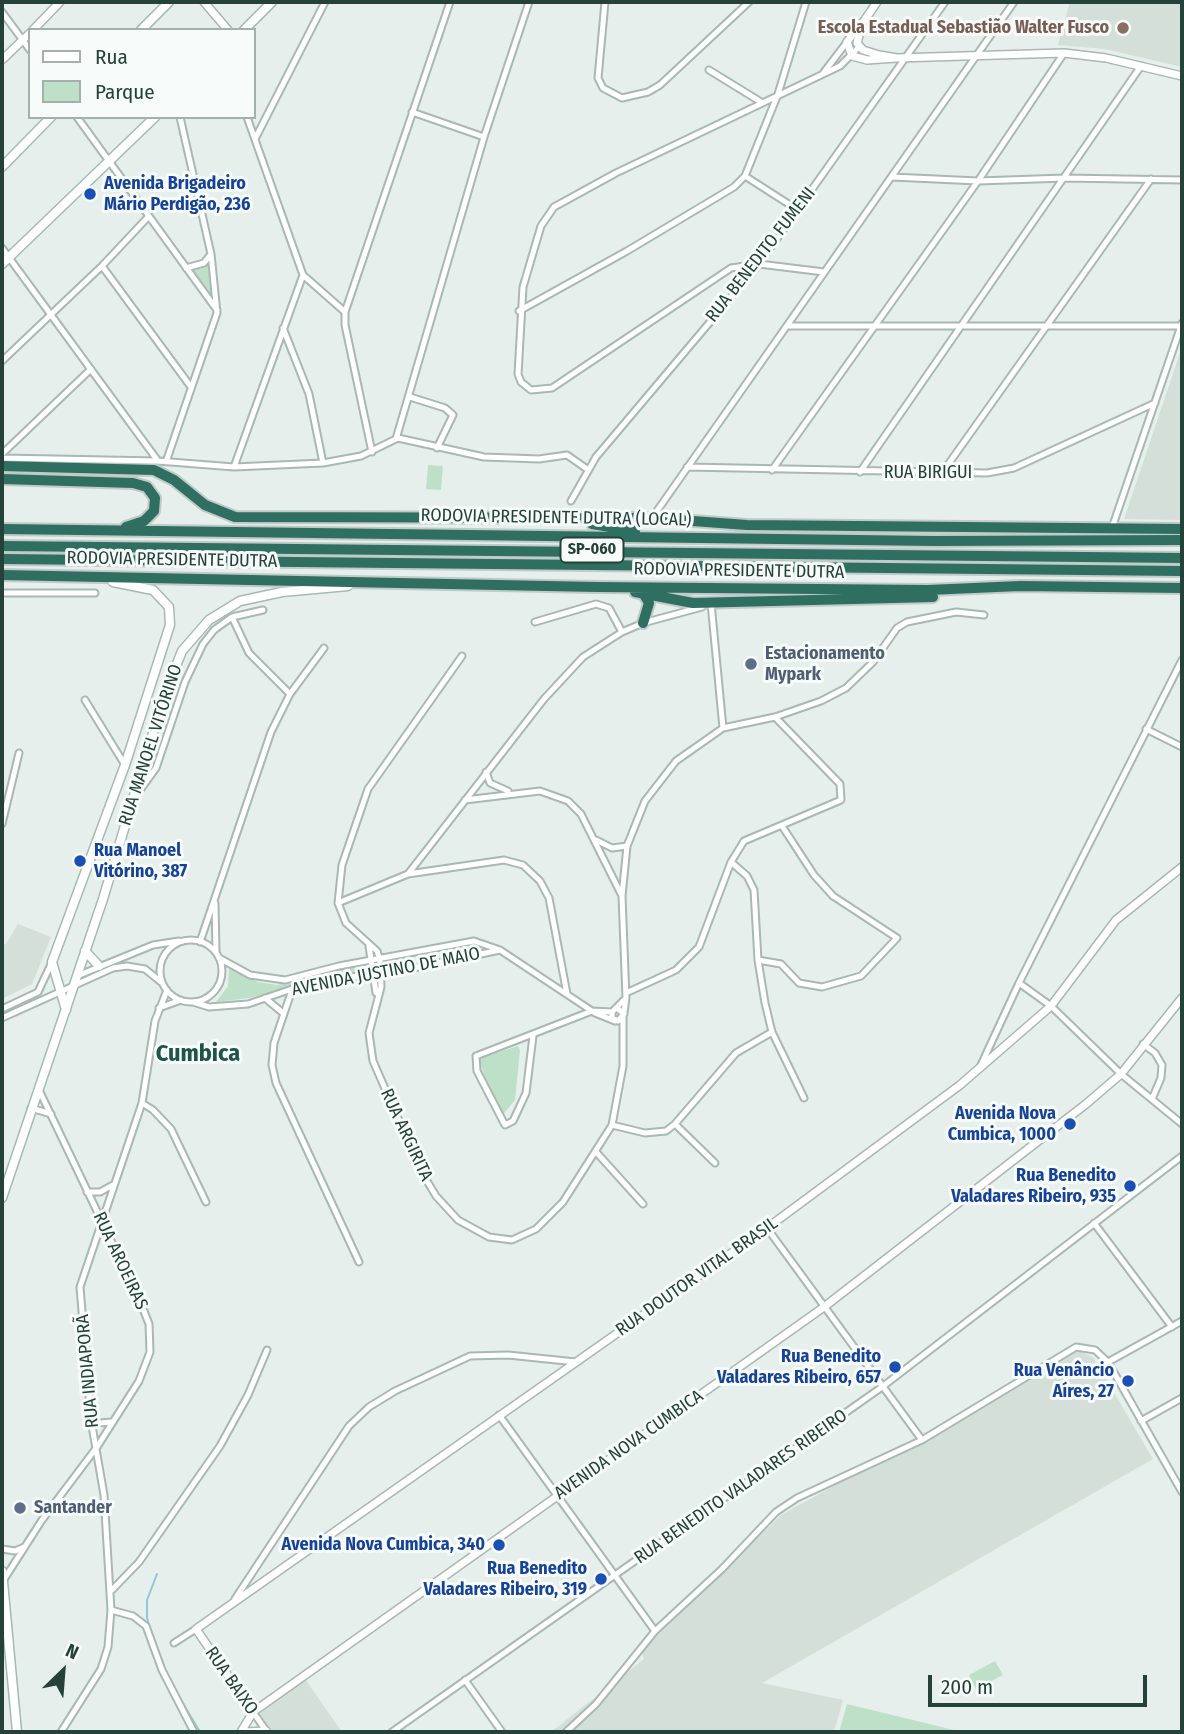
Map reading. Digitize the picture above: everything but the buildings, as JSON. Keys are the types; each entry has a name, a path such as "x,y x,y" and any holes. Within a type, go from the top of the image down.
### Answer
{"highway":[{"path":"2,466 154,470 174,480 205,505 235,517 652,518 747,525 1182,529"},
{"path":"2,479 133,483 152,491 156,504 150,517 138,524 105,531"},
{"path":"516,518 607,526 659,536"},
{"name":"RODOVIA PRESIDENTE DUTRA (LOCAL)","path":"2,529 934,541 1110,539"},
{"path":"1110,539 1135,546 1182,547"},
{"name":"SP-060","path":"1110,539 1182,540"},
{"name":"RODOVIA PRESIDENTE DUTRA","path":"2,545 1182,558"},
{"name":"RODOVIA PRESIDENTE DUTRA","path":"2,559 1182,571"},
{"name":"RODOVIA PRESIDENTE DUTRA","path":"2,575 382,580 597,587 928,590 1020,586 1182,588"},
{"path":"597,587 712,604 1007,593 1020,586"},
{"path":"643,593 649,603 643,623"}],"main road":[{"path":"143,28 169,2"},
{"path":"246,28 272,2"},
{"path":"2,167 49,119"},
{"path":"2,264 153,119"},
{"name":"RUA MANOEL VITÓRINO","path":"52,962 125,765 166,642 169,607 153,590 142,585 67,576"},
{"name":"RUA MANOEL VITÓRINO","path":"2,1198 135,797 173,669 194,634 223,609 258,596 382,580"},
{"path":"85,951 99,966"},
{"path":"52,962 66,1010"},
{"path":"2,1571 17,1732"}],"street":[{"path":"34,28 60,2"},
{"path":"204,2 226,28"},
{"path":"254,140 326,2"},
{"path":"372,452 345,325 345,312 450,2"},
{"path":"398,438 484,137 529,2"},
{"path":"605,2 598,78 603,88 622,98 648,92 660,85 749,2"},
{"path":"519,311 627,251 734,187 745,176 778,94 806,2"},
{"path":"822,75 877,2"},
{"name":"RUA BENEDITO FUMENI","path":"571,501 587,469 759,264 945,2"},
{"path":"652,518 1014,2"},
{"path":"2,12 28,47"},
{"path":"862,24 857,38 859,47 869,53 897,58"},
{"path":"2,60 28,34"},
{"path":"847,42 852,56"},
{"path":"824,272 759,264 731,268 545,391 525,387 517,374 519,311 536,241 546,215 554,207 761,102 822,75 852,56 859,47"},
{"path":"772,470 978,181 1064,53"},
{"path":"852,56 867,61 1064,53 1182,76"},
{"path":"860,472 1141,66"},
{"path":"709,70 761,102"},
{"path":"412,112 484,137"},
{"path":"78,119 217,310"},
{"path":"166,462 217,310 211,254 180,119"},
{"path":"248,119 303,275 345,312"},
{"path":"745,176 797,210"},
{"path":"892,177 978,181 1065,178 1182,180"},
{"path":"942,473 1151,179"},
{"path":"2,361 102,266 149,216"},
{"path":"2,248 158,461"},
{"path":"186,268 204,263 211,254"},
{"path":"102,266 191,387"},
{"path":"234,467 303,275"},
{"path":"788,326 1182,325 1113,525"},
{"path":"283,328 309,394 323,463"},
{"path":"2,456 91,369"},
{"path":"410,397 445,408 453,415 438,448"},
{"name":"RUA BIRIGUI","path":"687,467 987,473 1014,468 1155,403"},
{"path":"2,456 158,461 234,467 323,463 372,452 398,438 438,448 517,459 567,456 587,469"},
{"path":"2,593 95,593"},
{"path":"535,622 596,604 609,608 622,632"},
{"path":"408,874 562,677 583,657 622,632 643,623 712,604 723,728"},
{"path":"135,797 156,768 193,662 214,630 232,617 263,610"},
{"path":"620,1018 626,995 622,897 626,846 645,801 664,774 687,752 723,728 775,717 821,701 846,688 873,662 897,628 907,622 956,612 984,615"},
{"path":"232,617 249,653 290,694"},
{"path":"200,942 260,761 290,694 324,648"},
{"path":"380,960 377,951 346,923 338,903 342,865 368,789 462,656"},
{"path":"978,1070 1182,660"},
{"path":"85,700 125,765"},
{"path":"533,1036 526,1093 510,1123 505,1125 500,1121 477,1071 474,1059 479,1053 533,1036 592,1011 614,1010 626,995 676,970 692,957 707,931 731,862 744,841 751,835 837,804 843,795 840,784 775,717"},
{"path":"1146,729 1182,747"},
{"path":"2,824 19,753"},
{"path":"486,772 490,783 511,792"},
{"path":"465,800 511,792 551,793 569,801 581,814 596,840 622,897"},
{"path":"758,960 781,964 799,982 822,987 861,976 897,938 853,912 833,896 814,875 782,826"},
{"path":"596,840 612,848 626,846"},
{"path":"338,903 408,874 504,860 523,864 540,881 549,898 567,994"},
{"path":"731,862 747,876 755,894 758,960 772,1031 804,1098"},
{"path":"608,865 623,868"},
{"name":"RUA DOUTOR VITAL BRASIL","path":"174,1643 767,1227 978,1070 1051,1006 1116,920 1182,867"},
{"path":"159,1008 181,1000 193,1002 207,998 220,983 223,972 218,955 215,901"},
{"path":"165,987 160,973 165,955 186,941"},
{"name":"AVENIDA JUSTINO DE MAIO","path":"218,955 250,975 285,980 466,941 484,942 500,950"},
{"path":"77,976 163,942 200,942 218,955"},
{"name":"RUA ARGIRITA","path":"369,946 376,996"},
{"path":"500,950 592,1011 620,1018"},
{"name":"AVENIDA JUSTINO DE MAIO","path":"193,1002 225,1007 292,989 500,950"},
{"name":"RUA ARGIRITA","path":"380,960 382,972 369,1033 373,1061 421,1171 436,1196 458,1220 489,1237 512,1240 524,1236 563,1202 597,1153 612,1125 625,1041 620,1018"},
{"name":"RUA MANOEL VITÓRINO","path":"2,1009 38,992 52,962"},
{"path":"2,1018 73,988 98,974 127,966 145,969 181,1000"},
{"path":"553,984 564,972"},
{"path":"1019,983 1051,1006 1121,1074 1182,1124"},
{"name":"RUA INDIAPORÃ","path":"61,1732 102,1669 108,1647 112,1590 97,1447 91,1420 80,1287 142,1103 165,987"},
{"path":"292,989 274,1043 272,1065 276,1083 359,1262"},
{"path":"265,998 283,1013"},
{"name":"AVENIDA NOVA CUMBICA","path":"253,1712 824,1307 1121,1074 1182,998"},
{"path":"614,1010 620,1018"},
{"path":"614,1010 620,1018"},
{"path":"612,1125 645,1133 666,1130 675,1124 736,1053 772,1031"},
{"path":"1143,1044 1155,1052 1162,1065 1161,1079 1152,1098"},
{"name":"RUA AROEIRAS","path":"3,1581 113,1422 145,1368 150,1337 140,1301 37,1086"},
{"path":"142,1103 153,1110 171,1129 206,1202"},
{"path":"31,1108 51,1114"},
{"path":"675,1124 715,1163"},
{"path":"597,1153 643,1204"},
{"name":"RUA BENEDITO VALADARES RIBEIRO","path":"392,1732 882,1387 1182,1156"},
{"path":"87,1192 100,1192 115,1183"},
{"path":"1094,1223 1172,1327"},
{"path":"767,1227 922,1440"},
{"path":"1108,1362 1182,1321"},
{"path":"566,1732 596,1704 654,1631 786,1504 922,1440 1070,1349 1089,1347 1108,1362 1182,1492"},
{"path":"112,1590 139,1562 220,1446 245,1401 267,1350"},
{"path":"234,1600 349,1426 369,1407 395,1391 470,1356 508,1355 576,1362"},
{"path":"1141,1421 1182,1398"},
{"path":"499,1415 654,1631"},
{"path":"91,1420 100,1423 113,1422"},
{"path":"1173,1476 1182,1471"},
{"path":"2,1549 15,1551 24,1547"},
{"path":"111,1610 133,1616 146,1626 162,1670 194,1732"},
{"name":"RUA BAIXO","path":"196,1629 267,1732"},
{"path":"465,1680 502,1732"},
{"path":"253,1712 244,1732 267,1732"}],"shaded area":[{"name":"Escola Estadual Sebastião Walter Fusco","path":"1070,2 1182,2 1182,67 1105,49 1058,45"},
{"path":"1182,347 1182,520 1124,519"},
{"path":"18,924 51,937 32,984 2,999 2,945 6,944"},
{"path":"1078,1351 1093,1357 1153,1459 762,1683 843,1700 834,1732 551,1732 644,1659 641,1651 781,1515"},
{"path":"305,1679 342,1732 271,1732 259,1714"}],"green space":[{"path":"209,260 212,300 189,268 201,269"},
{"path":"428,465 443,466 441,490 426,489"},
{"path":"372,964 371,969 249,998 216,1002 228,986 229,969 258,982 277,985 355,965"},
{"path":"518,1046 520,1050 515,1100 501,1117 478,1059"},
{"path":"995,1661 1003,1675 976,1689 969,1675"},
{"path":"847,1704 962,1732 839,1732"}],"waterway":[{"path":"155,1644 147,1618 147,1600 157,1574"},
{"path":"172,1685 200,1732"}],"place":[{"name":"Escola Estadual Sebastião Walter Fusco","path":"1123,28"},
{"name":"Avenida Brigadeiro Mário Perdigão, 236","path":"90,194"},
{"name":"Estacionamento Mypark","path":"751,664"},
{"name":"Rua Manoel Vitórino, 387","path":"80,861"},
{"name":"Avenida Nova Cumbica, 1000","path":"1070,1124"},
{"name":"Rua Benedito Valadares Ribeiro, 935","path":"1130,1186"},
{"name":"Rua Benedito Valadares Ribeiro, 657","path":"895,1367"},
{"name":"Rua Venâncio Aíres, 27","path":"1128,1381"},
{"name":"Santander","path":"20,1508"},
{"name":"Avenida Nova Cumbica, 340","path":"499,1545"},
{"name":"Rua Benedito Valadares Ribeiro, 319","path":"601,1579"}],"district":[{"name":"Cumbica","path":"198,1054"}]}
